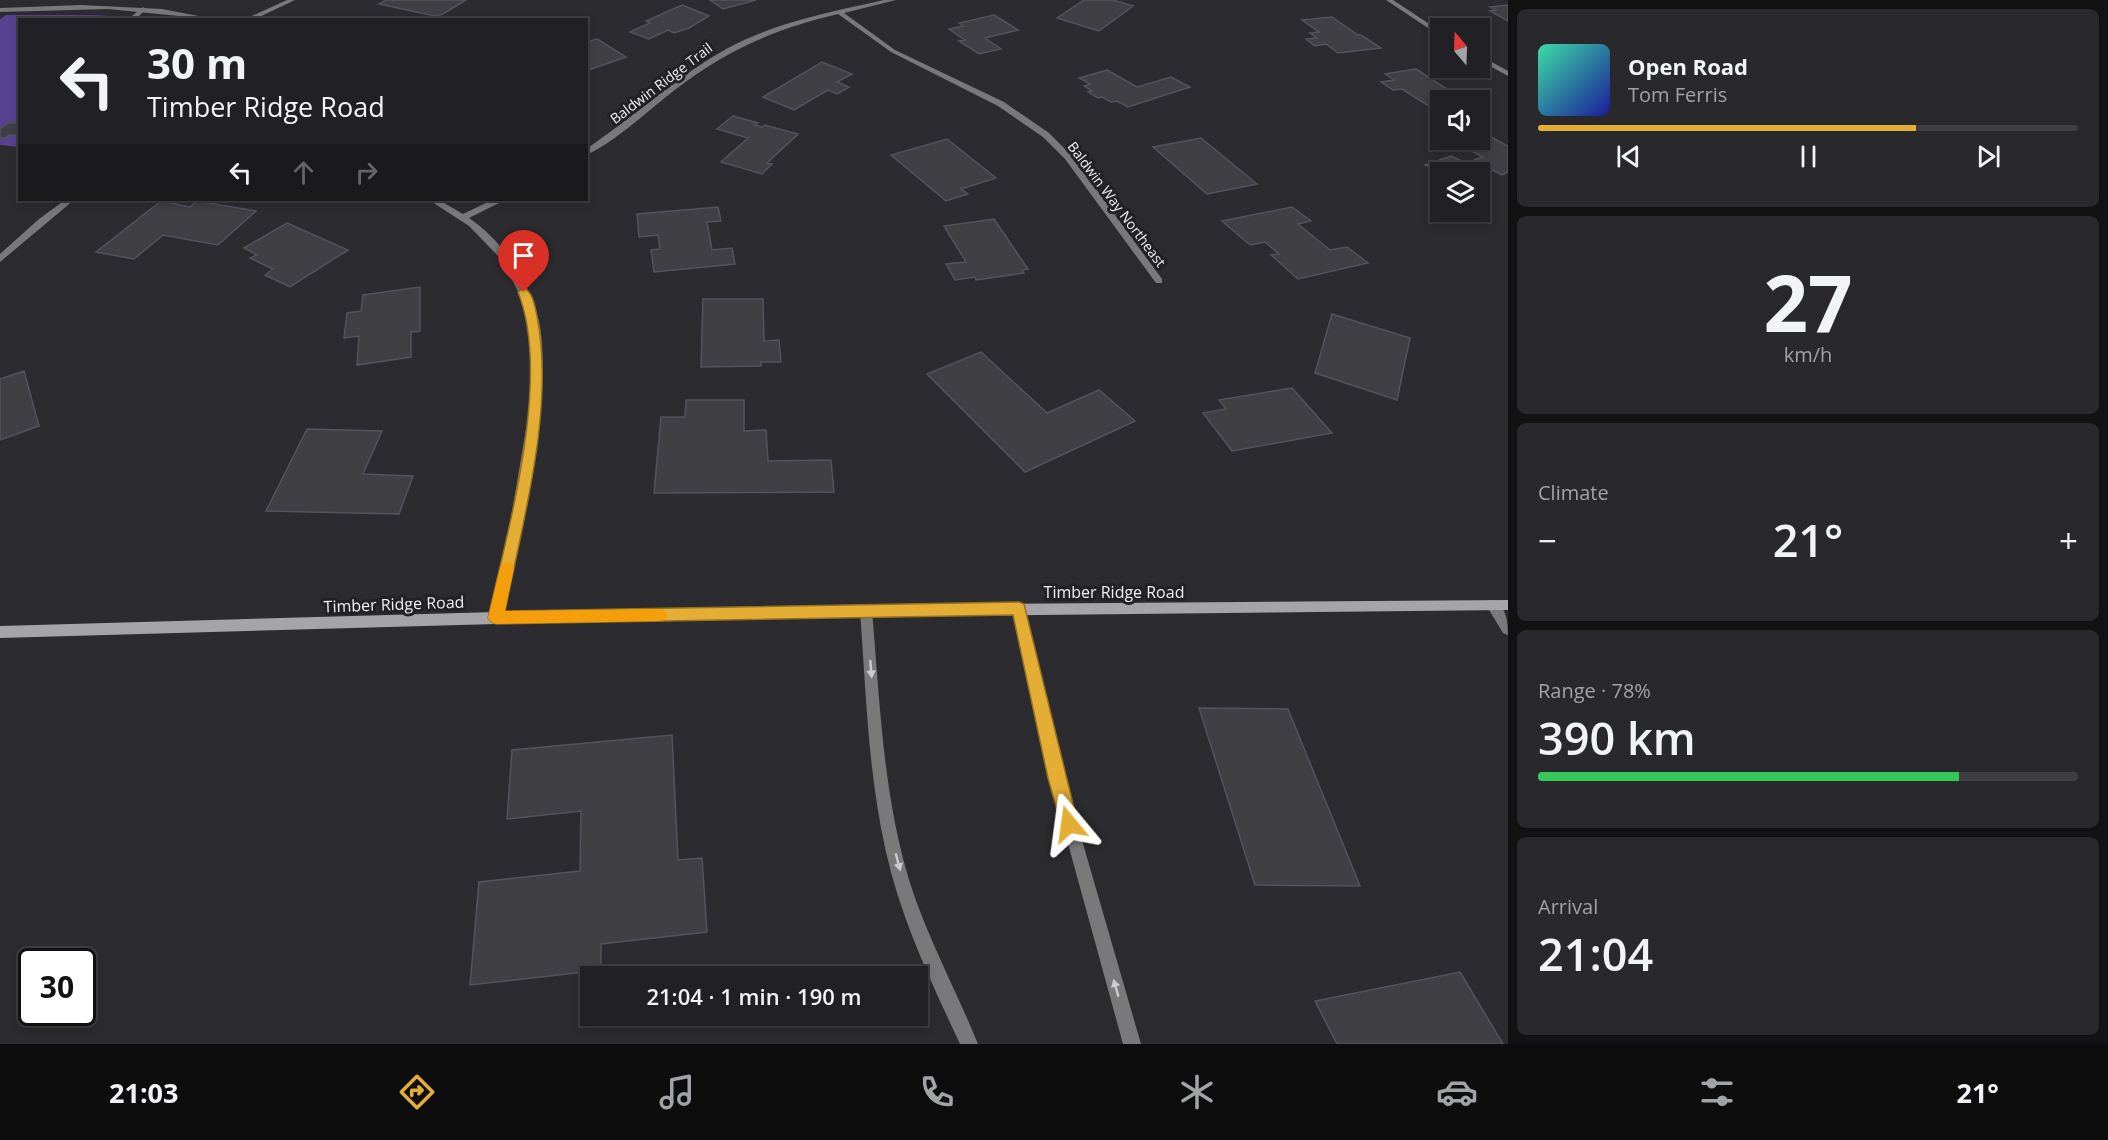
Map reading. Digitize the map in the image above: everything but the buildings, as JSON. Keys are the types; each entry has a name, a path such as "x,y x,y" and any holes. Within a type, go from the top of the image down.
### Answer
{"street":[{"path":"251,18 292,0"},
{"name":"Baldwin Ridge Trail","path":"588,152 713,59 734,48 776,30 893,0"},
{"path":"1389,0 1430,27"},
{"path":"0,10 42,7 143,9 183,12 208,18"},
{"path":"132,18 143,9"},
{"name":"Baldwin Way Northeast","path":"839,12 893,51 1001,104 1046,135 1068,157 1159,281"},
{"path":"1490,63 1508,74"},
{"path":"0,259 42,221 69,201"},
{"path":"435,201 463,217 492,243 518,276 530,307 537,345 528,466 496,618"},
{"path":"463,217 496,201"},
{"path":"1492,605 1508,628"},
{"name":"Timber Ridge Road","path":"0,632 496,618 866,611 1508,605"},
{"path":"1019,609 1057,778 1132,1044"},
{"path":"866,611 888,826 903,884 920,933 969,1044"}],"shaded area":[{"path":"6,15 92,15 149,18 18,18 18,147 0,145 0,19"}],"slow traffic":[{"path":"507,568 496,618 659,615"}],"route":[{"path":"524,292 530,307 537,345 535,400 528,466 496,618 1019,609 1069,824"}]}
